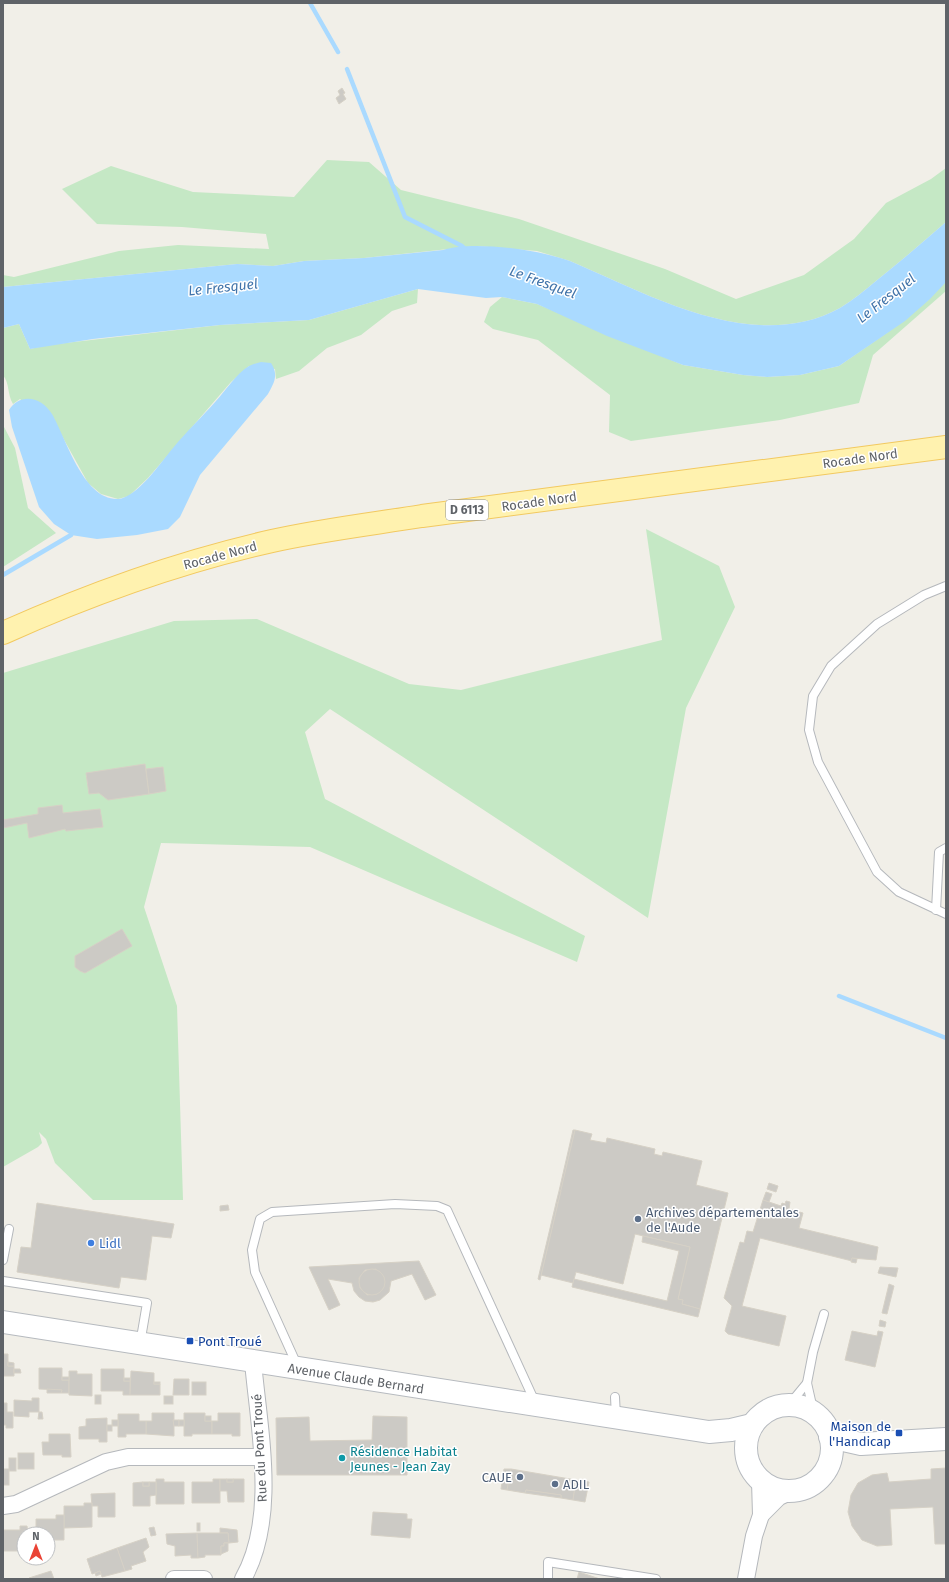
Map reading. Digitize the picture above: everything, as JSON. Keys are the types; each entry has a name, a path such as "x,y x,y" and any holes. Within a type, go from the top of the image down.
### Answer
{"main road":[{"name":"Rocade Nord","path":"3,633 64,606 154,573 272,542 340,528 946,447"}],"street":[{"name":"Avenue Claude Bernard","path":"3,1322 536,1405 615,1407 709,1432 731,1445 746,1458"},
{"name":"Rue du Pont Troué","path":"243,1579 251,1566 260,1535 263,1502 262,1458 253,1362"},
{"path":"761,1515 779,1497 792,1491 805,1488 817,1481 826,1471 831,1458 832,1447 830,1437 824,1424 814,1414 802,1408 788,1406 774,1408 768,1411 752,1425 746,1446 746,1458 760,1481 775,1489 792,1491"},
{"name":"Avenue Claude Bernard","path":"709,1432 731,1430 752,1425"},
{"path":"830,1437 861,1444 946,1439"},
{"path":"831,1458 861,1444"},
{"path":"3,1506 16,1504 106,1462 128,1457 262,1458"},
{"path":"746,1579 754,1536 761,1515 760,1481"},
{"path":"174,1579 204,1579"}],"lane":[{"path":"946,586 924,595 877,624 831,666 813,696 809,730 818,762 876,872 899,892 946,914"},
{"path":"936,910 939,852 946,848"},
{"path":"298,1369 255,1272 252,1250 260,1219 272,1212 395,1204 437,1206 447,1210 536,1405"},
{"path":"3,1260 9,1229"},
{"path":"3,1282 147,1303 140,1344"},
{"path":"814,1414 807,1383 813,1352 824,1314"},
{"path":"788,1406 807,1383"},
{"path":"548,1579 548,1562 656,1579"}],"green space":[{"path":"327,160 369,162 401,190 519,219 665,269 736,299 804,275 854,239 886,203 931,179 946,168 946,222 885,274 840,308 807,321 773,325 738,323 703,315 668,303 570,261 537,251 477,246 364,258 304,261 273,266 237,264 3,287 3,275 14,277 119,251 178,245 269,249 266,234 182,227 97,224 62,189 111,166 193,192 294,197"},
{"path":"946,270 946,291 873,355 859,403 780,420 631,441 609,432 610,395 538,340 493,329 484,322 490,307 502,297 537,304 683,365 743,375 767,377 800,375 839,366 888,332 901,312"},
{"path":"418,289 417,303 392,311 361,335 327,348 299,371 276,379 275,369 249,366 231,382 148,478 129,496 118,499 101,494 88,483 62,436 20,399 13,404 7,382 3,375 3,328 19,324 30,349 48,345 220,325 309,320"},
{"path":"3,425 15,448 28,508 56,533 3,567"},
{"path":"646,529 719,566 735,607 686,708 648,918 330,709 305,732 325,799 585,936 577,962 310,847 161,843 144,907 177,1006 183,1200 93,1200 55,1163 46,1139 39,1132 42,1143 38,1147 3,1167 3,673 174,621 257,619 409,684 461,690 662,640"}],"water":[{"name":"Le Fresquel","path":"946,222 946,282 930,299 905,321 839,366 800,375 767,377 743,375 683,365 607,336 537,304 502,297 486,298 418,289 309,320 220,325 93,339 30,349 19,324 3,328 3,287 237,264 273,266 304,261 364,258 471,246 488,246 542,253 570,261 668,303 703,315 738,323 773,325 807,321 840,308 885,274"},
{"path":"261,362 271,363 275,371 274,383 268,394 200,475 180,517 168,529 137,535 97,539 71,535 54,524 39,507 12,427 9,410 14,404 25,399 31,399 48,408 85,479 95,490 106,497 118,499 133,493 141,486 178,442 244,369"}],"building":[{"path":"342,88 346,99 339,104 336,98 340,95 338,91"},
{"path":"145,764 149,794 108,800 99,793 89,794 86,773"},
{"path":"163,767 166,791 149,794 146,769"},
{"path":"62,805 63,813 100,809 103,827 66,831 65,829 29,838 27,823 3,828 3,820 38,814 38,808"},
{"path":"122,929 132,946 85,973 75,967 75,956"},
{"path":"573,1130 575,1130 561,1191 559,1191"},
{"name":"Archives départementales de l'Aude","path":"575,1130 592,1134 590,1140 606,1143 607,1138 655,1149 654,1154 662,1156 663,1152 702,1161 696,1185 728,1193 700,1309 682,1304 683,1300 678,1299 690,1247 635,1234 623,1284 576,1272 573,1283 541,1275"},
{"path":"769,1183 778,1186 776,1192 767,1189"},
{"path":"559,1191 561,1191 558,1203 556,1203"},
{"path":"766,1192 772,1194 769,1202 763,1200"},
{"path":"763,1200 781,1206 782,1203 785,1204 786,1201 790,1202 789,1209 803,1213 799,1228 878,1247 876,1260 852,1258 852,1261 760,1238 742,1306 786,1316 779,1346 728,1334 725,1331 732,1306 724,1298 740,1242 744,1243 747,1231 753,1232"},
{"name":"Lidl","path":"37,1203 174,1224 171,1238 152,1236 146,1280 121,1277 119,1288 17,1272 21,1247 31,1248"},
{"path":"556,1203 558,1203 540,1280 538,1279"},
{"path":"228,1205 229,1210 220,1211 220,1206"},
{"path":"643,1236 690,1247 678,1299 683,1300 682,1304 700,1309 698,1317 572,1287 574,1279 667,1301 679,1251 642,1242"},
{"path":"852,1258 857,1259 856,1263 851,1262"},
{"path":"419,1261 436,1295 425,1300 412,1274 391,1281 389,1292 380,1300 373,1302 365,1301 359,1297 354,1291 352,1283 328,1279 340,1305 329,1310 309,1267","holes":["376,1269 383,1276 384,1286 377,1294 367,1295 360,1288 359,1278 365,1270"]},
{"path":"880,1267 898,1268 896,1277 878,1273"},
{"path":"372,1269 381,1273 385,1282 381,1291 372,1295 363,1291 359,1282 363,1273"},
{"path":"889,1284 894,1286 887,1314 882,1313"},
{"path":"880,1320 886,1322 885,1327 879,1326"},
{"path":"852,1331 877,1336 878,1331 883,1332 875,1367 845,1360"},
{"path":"3,1354 8,1354 8,1366 14,1366 14,1376 3,1376"},
{"path":"8,1362 14,1363 14,1366 8,1366"},
{"path":"39,1368 62,1368 62,1380 69,1380 69,1393 61,1393 62,1390 39,1389"},
{"path":"14,1369 20,1369 21,1373 14,1373"},
{"path":"101,1369 124,1369 124,1381 130,1381 130,1395 123,1395 123,1391 101,1391"},
{"path":"69,1371 77,1371 77,1374 92,1374 92,1396 69,1395"},
{"path":"131,1371 154,1373 154,1384 160,1384 160,1395 130,1395"},
{"path":"62,1377 69,1377 69,1380 62,1380"},
{"path":"124,1378 130,1378 130,1381 124,1381"},
{"path":"174,1379 189,1379 189,1395 173,1395"},
{"path":"154,1382 160,1382 160,1384 154,1384"},
{"path":"192,1382 206,1382 206,1395 192,1395"},
{"path":"47,1389 62,1390 61,1393 47,1393"},
{"path":"95,1395 101,1395 101,1404 95,1404"},
{"path":"164,1396 173,1396 173,1404 164,1404"},
{"path":"32,1398 39,1398 39,1412 29,1412 29,1417 14,1416 14,1400 32,1401"},
{"path":"3,1403 7,1403 7,1412 13,1412 13,1428 6,1428 6,1425 3,1425"},
{"path":"39,1412 42,1412 43,1419 38,1419"},
{"path":"152,1413 174,1413 174,1436 146,1434 146,1421 152,1421"},
{"path":"184,1413 205,1413 205,1421 212,1421 212,1434 192,1434 192,1436 184,1436"},
{"path":"218,1413 240,1413 240,1436 232,1436 232,1434 212,1434 212,1421 218,1421"},
{"path":"118,1414 139,1414 139,1421 146,1421 146,1434 126,1434 126,1437 118,1437"},
{"path":"205,1416 211,1416 211,1421 205,1421"},
{"name":"Résidence Habitat Jeunes - Jean Zay","path":"373,1416 407,1417 407,1475 277,1475 276,1418 309,1417 310,1441 372,1440"},
{"path":"107,1418 107,1442 99,1442 99,1439 79,1439 79,1427 86,1426 86,1419"},
{"path":"112,1420 118,1420 118,1426 112,1426"},
{"path":"173,1420 179,1420 179,1426 174,1426"},
{"path":"179,1420 184,1420 184,1426 179,1426"},
{"path":"107,1425 112,1425 112,1431 107,1431"},
{"path":"49,1434 70,1434 71,1457 62,1457 62,1455 43,1455 42,1442 49,1442"},
{"path":"18,1453 34,1453 34,1469 18,1469"},
{"path":"9,1458 16,1458 16,1471 9,1471"},
{"path":"946,1468 946,1544 935,1544 933,1507 890,1509 892,1545 877,1546 862,1540 852,1526 848,1512 851,1495 858,1483 872,1475 887,1473 889,1482 931,1479 931,1469"},
{"path":"3,1469 9,1469 9,1485 3,1485"},
{"path":"504,1469 511,1469 507,1490 501,1489"},
{"path":"511,1469 576,1480 573,1500 561,1498 561,1495 526,1490 525,1493 507,1490"},
{"path":"156,1479 164,1479 164,1482 184,1482 184,1504 156,1504"},
{"path":"213,1479 220,1479 220,1503 192,1503 192,1482 213,1482"},
{"path":"220,1479 227,1479 227,1482 233,1482 233,1479 244,1479 244,1502 228,1502 227,1491 220,1491"},
{"path":"227,1479 233,1479 233,1482 227,1482"},
{"path":"576,1480 589,1482 585,1502 573,1500"},
{"path":"143,1482 143,1486 149,1486 149,1482 156,1482 156,1495 150,1496 150,1506 133,1506 133,1483"},
{"path":"143,1482 149,1482 149,1486 143,1486"},
{"path":"526,1490 561,1495 561,1498 525,1493"},
{"path":"115,1493 115,1517 98,1517 98,1506 92,1506 91,1494"},
{"path":"84,1503 92,1503 92,1527 64,1528 64,1506 84,1506"},
{"path":"373,1512 407,1514 407,1519 412,1519 410,1538 371,1535"},
{"path":"56,1515 64,1515 64,1540 56,1540 56,1526 36,1526 36,1519 56,1519"},
{"path":"197,1523 200,1523 200,1531 197,1531"},
{"path":"154,1527 156,1535 151,1536 149,1528"},
{"path":"220,1528 237,1530 238,1542 229,1543 228,1533 220,1533"},
{"path":"3,1530 16,1530 16,1551 3,1551"},
{"path":"197,1533 198,1558 191,1558 191,1555 175,1556 175,1546 167,1544 166,1534"},
{"path":"197,1533 228,1533 229,1543 224,1543 224,1546 221,1546 221,1555 205,1555 205,1557 198,1558"},
{"path":"146,1538 149,1547 143,1552 146,1561 131,1566 132,1569 125,1571 117,1548"},
{"path":"224,1543 228,1543 228,1551 221,1554 221,1546 224,1546"},
{"path":"117,1548 125,1571 102,1577 100,1571 92,1574 87,1559"},
{"path":"51,1571 54,1579 29,1579 29,1578"},
{"path":"100,1571 101,1574 96,1576 95,1573"},
{"path":"579,1572 600,1579 577,1579"}],"waterway":[{"path":"310,3 338,52"},
{"path":"347,69 405,217 462,246 466,250"},
{"path":"3,575 71,535"},
{"path":"839,996 946,1038"}],"place":[{"name":"Archives départementales de l'Aude","path":"638,1219"},
{"name":"Lidl","path":"91,1243"},
{"name":"Pont Troué","path":"190,1341"},
{"name":"Maison de l'Handicap","path":"899,1433"},
{"name":"Résidence Habitat Jeunes - Jean Zay","path":"342,1458"},
{"name":"CAUE","path":"520,1477"},
{"name":"ADIL","path":"555,1484"}]}
